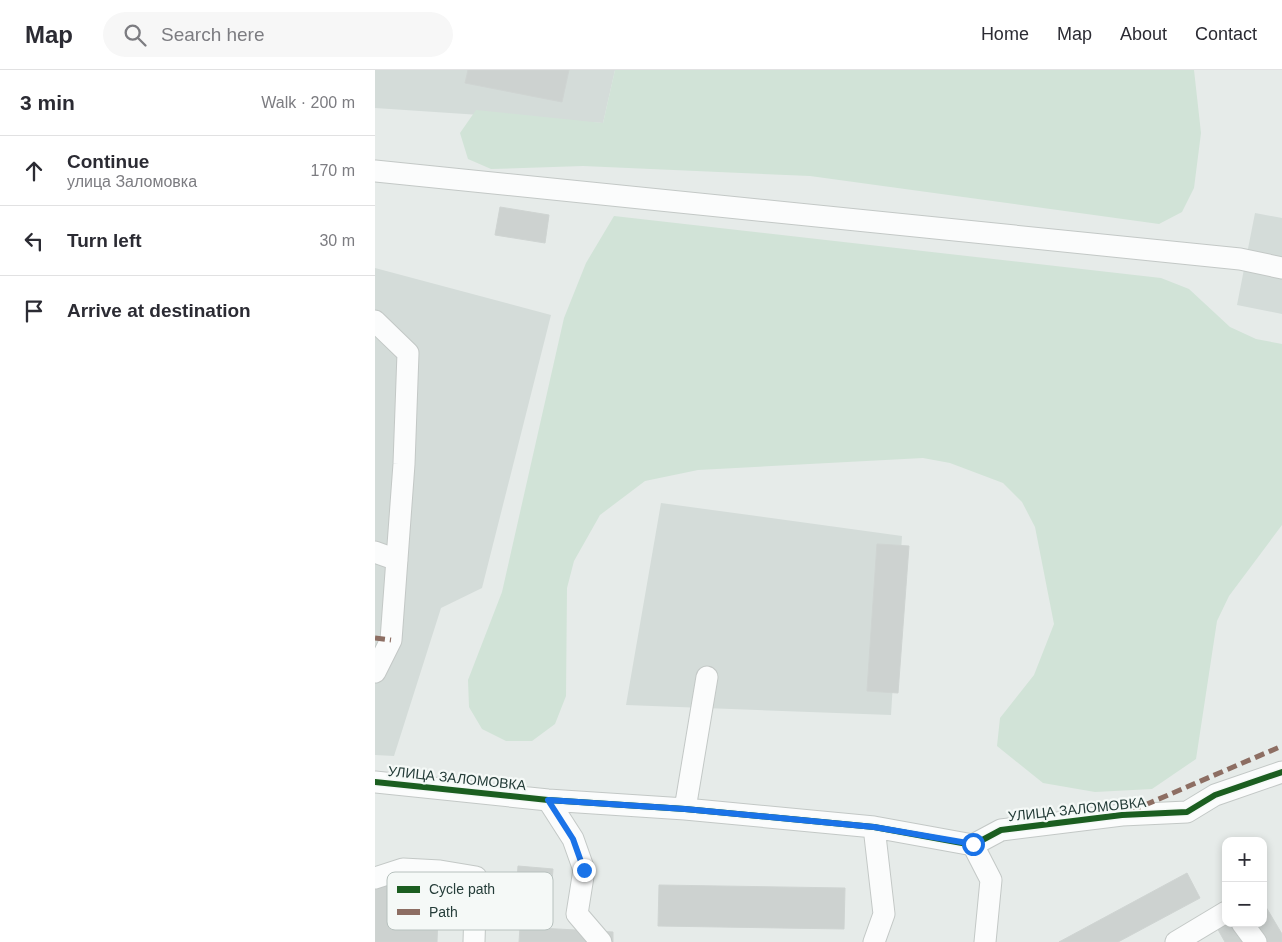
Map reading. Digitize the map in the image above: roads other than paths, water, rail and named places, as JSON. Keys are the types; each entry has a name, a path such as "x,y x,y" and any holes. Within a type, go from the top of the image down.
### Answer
{"street":[{"path":"375,171 1240,259 1282,268"},
{"path":"375,320 408,353 404,464 391,640 375,672"},
{"path":"375,552 397,560"},
{"path":"685,809 707,677"},
{"name":"УЛИЦА ЗАЛОМОВКА","path":"375,782 548,800 685,809 874,827 973,844 1001,830 1121,815 1187,812 1215,795 1282,772"},
{"path":"548,800 573,839 584,870 577,914 601,942"},
{"path":"874,827 884,914 875,942"},
{"path":"973,844 991,880 985,942"},
{"path":"394,872 403,869 447,872"},
{"path":"375,878 387,874"},
{"path":"1175,942 1222,914"},
{"path":"1245,927 1256,942"}]}
